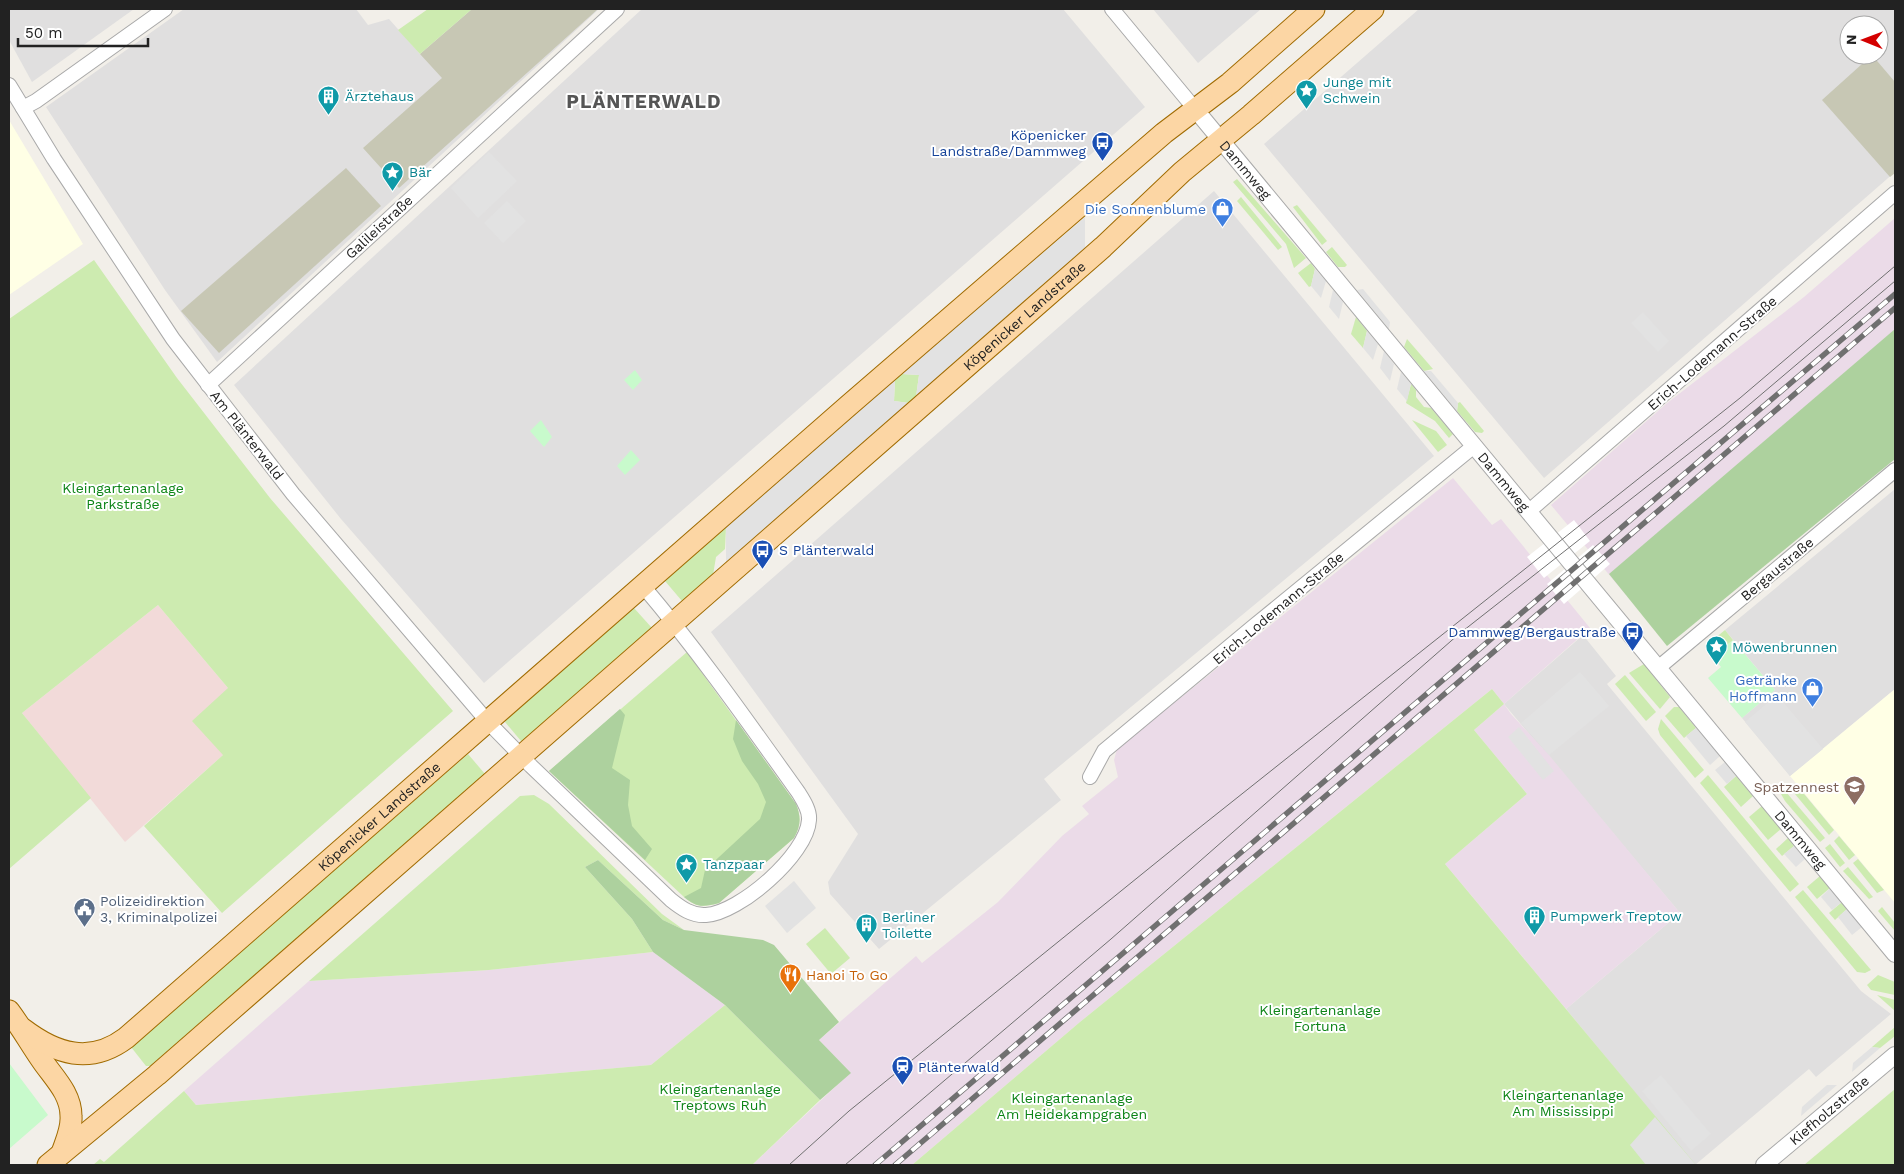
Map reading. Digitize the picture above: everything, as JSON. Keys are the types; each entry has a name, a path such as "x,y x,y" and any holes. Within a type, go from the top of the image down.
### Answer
{"main road":[{"name":"Köpenicker Landstraße","path":"23,1029 47,1045 66,1052 87,1054 115,1047 1164,132 1230,83 1314,9"},
{"name":"Köpenicker Landstraße","path":"55,1159 157,1074 522,756 1103,247 1182,172 1373,9"},
{"path":"9,1012 23,1029 40,1058 62,1088 68,1101 71,1127 55,1159"}],"street":[{"path":"23,108 36,101 165,9"},
{"name":"Galileistraße","path":"208,385 617,9"},
{"name":"Dammweg","path":"1112,9 1895,954"},
{"name":"Am Plänterwald","path":"9,85 102,234 173,339 208,385 299,501 488,722 522,756"},
{"name":"Erich-Lodemann-Straße","path":"1528,512 1895,193"},
{"name":"Erich-Lodemann-Straße","path":"1090,777 1104,752 1474,446"},
{"name":"Bergaustraße","path":"1658,668 1895,470"},
{"path":"522,756 671,900 684,910 705,916 720,912 747,898 793,855 804,838 809,820 806,805 726,691 674,622 643,586"},
{"name":"Kiefholzstraße","path":"1764,1165 1895,1055"}],"shaded area":[{"path":"9,9 134,9 32,82 9,40"},
{"path":"184,9 356,9 368,25 389,19 420,54 472,9 599,9 217,362 165,290 46,107"},
{"path":"472,9 598,9 399,188 363,148 442,78 420,54"},
{"path":"642,9 1063,9 1145,107 484,683 341,519 234,385"},
{"path":"1153,9 1261,9 1198,63"},
{"path":"1419,9 1895,9 1895,172 1544,478 1264,144"},
{"path":"1861,65 1881,65 1895,82 1895,173 1890,177 1822,100"},
{"path":"9,120 83,244 9,295"},
{"path":"489,152 517,181 478,218 451,188"},
{"path":"346,168 381,206 219,353 181,311"},
{"path":"1214,191 1434,456 1044,779 1061,800 879,949 830,894 828,882 858,834 711,632"},
{"path":"507,201 526,221 503,243 484,223"},
{"path":"1085,217 1085,248 916,397 919,375 902,374"},
{"path":"1895,218 1895,359 1626,595 1551,505 1666,404 1804,297"},
{"path":"1315,269 1326,281 1321,298 1311,286"},
{"path":"1363,289 1390,322 1389,329 1357,290"},
{"path":"1333,290 1343,302 1339,319 1329,307"},
{"path":"1643,312 1669,341 1658,352 1631,323"},
{"path":"1367,331 1378,344 1373,360 1363,348"},
{"path":"1384,351 1394,364 1390,381 1380,368"},
{"path":"1424,371 1431,371 1458,403 1457,411"},
{"path":"1401,372 1411,384 1407,401 1397,389"},
{"path":"895,380 894,401 909,403 726,563 726,527"},
{"path":"1453,478 1492,525 1501,519 1590,628 1504,704 1492,689 1080,1022 912,1165 752,1165 850,1073 819,1040 916,956 922,963 998,902 1062,836 1089,814 1082,806 1118,777 1114,760 1117,749"},
{"path":"1895,489 1895,689 1790,776 1742,718 1775,690 1725,630"},
{"path":"158,605 228,688 223,755 125,842 22,713"},
{"path":"1583,635 1616,676 1607,684 1861,991 1891,1014 1816,1077 1809,1069 1695,1165 1566,1009 1680,913 1504,704"},
{"path":"1580,672 1609,706 1549,755 1521,723"},
{"name":"Spatzennest","path":"1895,689 1895,903 1790,776"},
{"path":"1777,695 1823,749 1790,776 1745,722"},
{"path":"1504,704 1549,755 1680,913 1566,1009 1445,864 1527,794 1474,730"},
{"path":"1519,727 1554,771 1543,780 1508,737"},
{"path":"1696,728 1720,756 1710,765 1686,736"},
{"path":"1725,762 1736,776 1727,784 1715,770"},
{"path":"1794,846 1805,859 1796,867 1784,854"},
{"path":"794,881 816,908 787,933 765,906"},
{"path":"1830,888 1842,902 1832,910 1821,897"},
{"path":"1847,909 1862,927 1852,935 1838,917"},
{"path":"653,952 725,1005 651,1065 196,1105 184,1091 309,981 489,970"},
{"path":"1872,1047 1880,1048 1852,1072 1853,1063"},
{"path":"1661,1075 1711,1134 1691,1151 1642,1091"},
{"path":"1827,1085 1837,1085 1801,1116 1802,1107"},
{"path":"1655,1117 1696,1165 1646,1165 1630,1145"}],"green space":[{"path":"428,9 472,9 420,54 398,30"},
{"path":"1237,179 1306,258 1294,268 1286,244 1233,182"},
{"path":"1241,197 1282,247 1278,250 1237,201"},
{"path":"1297,205 1327,241 1322,245 1293,207"},
{"path":"1332,247 1347,265 1345,267 1338,267 1326,252"},
{"name":"Kleingartenanlage Parkstraße","path":"94,260 177,378 270,498 453,711 222,913 144,826 223,755 192,721 228,688 158,605 22,713 91,798 9,869 9,319"},
{"path":"1311,263 1315,269 1311,286 1309,287 1298,273"},
{"path":"1356,317 1367,331 1363,348 1351,334"},
{"path":"1895,329 1895,459 1667,646 1609,574"},
{"path":"1407,339 1433,369 1424,371 1404,347"},
{"path":"635,370 642,380 633,390 624,380"},
{"path":"902,374 919,375 916,397 909,403 894,401 895,380"},
{"path":"1411,384 1416,390 1416,397 1424,407 1431,408 1453,434 1449,438 1435,421 1406,403"},
{"path":"1460,402 1484,431 1482,433 1475,432 1457,411 1458,403"},
{"path":"541,420 552,437 544,447 530,431"},
{"path":"1412,420 1436,431 1447,445 1438,452"},
{"path":"631,450 640,460 625,475 617,466"},
{"path":"726,527 725,549 716,557 713,575 682,601 665,581"},
{"path":"634,608 652,628 521,741 505,722 506,720"},
{"path":"1725,630 1733,640 1722,649 1714,639"},
{"path":"1733,640 1775,690 1742,718 1708,678 1721,667 1713,657"},
{"path":"687,652 796,804 799,813 799,825 794,838 719,903 704,906 697,905 684,897 549,771"},
{"path":"1644,664 1670,697 1660,709 1629,673"},
{"path":"1625,675 1656,712 1646,721 1615,684"},
{"name":"Kleingartenanlage Fortuna","path":"1492,689 1504,704 1474,730 1527,794 1445,864 1696,1165 912,1165 1080,1022"},
{"path":"1674,707 1679,707 1696,728 1684,738 1665,716"},
{"path":"620,709 625,715 612,768 630,780 628,805 632,826 652,849 645,860 549,771"},
{"path":"1661,719 1704,770 1695,778 1660,735 1658,729"},
{"path":"736,720 796,804 799,813 799,825 794,838 719,903 700,906 684,897 701,888 705,870 760,819 766,802 758,784 742,761 733,739"},
{"path":"468,754 485,774 150,1066 146,1066 131,1047"},
{"path":"1708,775 1799,884 1790,892 1700,783"},
{"path":"1736,776 1753,796 1741,807 1724,787"},
{"path":"1795,783 1834,830 1829,835 1790,788"},
{"path":"1786,792 1825,838 1820,842 1785,801 1781,794"},
{"path":"534,795 549,804 662,914 684,930 663,920 598,860 585,867 632,919 653,952 489,970 309,981 520,796"},
{"path":"1762,806 1781,829 1768,840 1749,817"},
{"path":"1839,836 1855,855 1849,860 1834,841"},
{"path":"1788,838 1794,846 1782,856 1776,849"},
{"path":"1830,844 1845,863 1840,867 1825,848"},
{"path":"1858,859 1884,890 1877,893 1853,863"},
{"path":"598,860 663,920 684,930 763,940 774,945 839,1022 819,1040 851,1073 820,1100 725,1005 653,952 632,919 585,867"},
{"path":"1848,867 1873,897 1869,899 1843,871"},
{"path":"1820,876 1830,888 1817,899 1807,887"},
{"path":"1803,890 1871,970 1865,973 1857,972 1795,897"},
{"path":"1842,902 1847,909 1835,920 1829,913"},
{"path":"1882,907 1895,923 1895,931 1878,911"},
{"path":"825,928 850,958 831,974 806,944"},
{"path":"1878,975 1895,982 1895,995 1871,990 1867,985"},
{"path":"1877,995 1895,1000 1895,1011"},
{"name":"Kleingartenanlage Treptows Ruh","path":"725,1005 820,1100 752,1165 93,1165 100,1159 104,1162 184,1091 196,1105 651,1065"},
{"path":"1895,1027 1895,1036 1880,1048 1872,1047"},
{"path":"9,1063 48,1115 9,1149"},
{"path":"1895,1089 1895,1165 1804,1165"}],"pier":[{"path":"1574,520 1590,541 1544,578 1527,557"},
{"path":"1593,545 1610,564 1564,604 1547,584"}],"tram line":[{"path":"789,1165 849,1111 1189,836 1740,398 1895,266"},
{"path":"845,1165 1111,939 1459,634 1724,426 1895,281"}],"railway":[{"path":"875,1165 1895,294"},
{"path":"895,1165 1895,308"}],"place":[{"name":"Junge mit Schwein","path":"1307,109"},
{"name":"Ärztehaus","path":"329,115"},
{"name":"Köpenicker Landstraße/Dammweg","path":"1102,162"},
{"name":"Bär","path":"393,191"},
{"name":"Die Sonnenblume","path":"1222,228"},
{"name":"S Plänterwald","path":"763,569"},
{"name":"Dammweg/Bergaustraße","path":"1632,651"},
{"name":"Möwenbrunnen","path":"1716,666"},
{"name":"Getränke Hoffmann","path":"1813,707"},
{"name":"Spatzennest","path":"1855,806"},
{"name":"Tanzpaar","path":"687,883"},
{"name":"Polizeidirektion 3, Kriminalpolizei","path":"84,928"},
{"name":"Pumpwerk Treptow","path":"1534,935"},
{"name":"Berliner Toilette","path":"866,944"},
{"name":"Hanoi To Go","path":"790,994"},
{"name":"Plänterwald","path":"902,1086"}],"district":[{"name":"PLÄNTERWALD","path":"644,101"}],"park label":[{"name":"Kleingartenanlage Am Mississippi","path":"1563,1104"},
{"name":"Kleingartenanlage Am Heidekampgraben","path":"1072,1106"}]}
